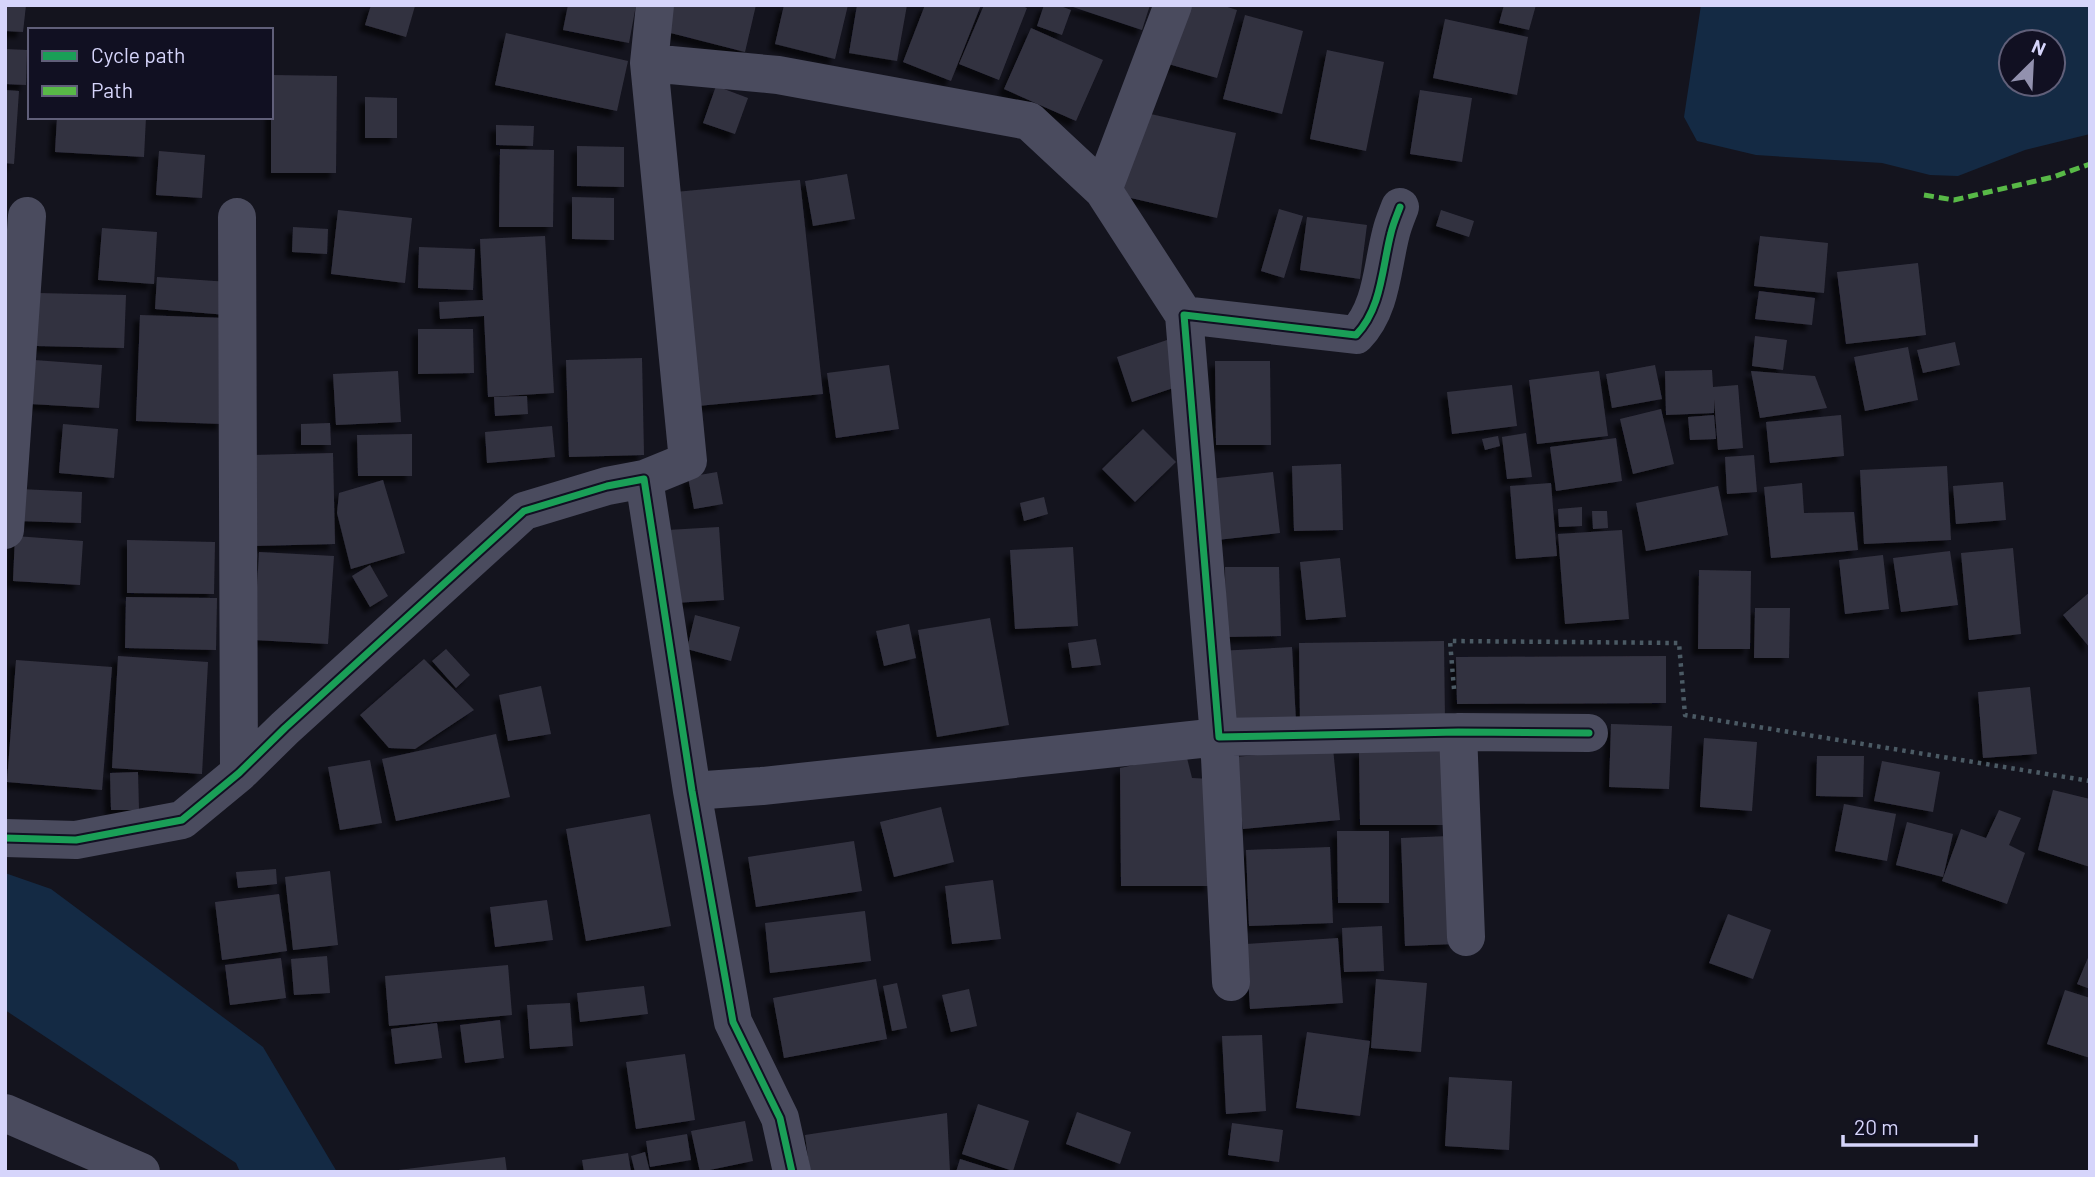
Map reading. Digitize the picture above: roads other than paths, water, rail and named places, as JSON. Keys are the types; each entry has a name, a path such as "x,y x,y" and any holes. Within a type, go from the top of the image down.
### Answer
{"street":[{"path":"5,838 76,840 182,820 239,773 524,511 607,486 644,479 688,461 649,63 655,5"},
{"path":"1103,190 1173,5"},
{"path":"649,63 778,75 1029,121 1103,190 1184,315 1219,737 1231,982"},
{"path":"1184,315 1356,335 1364,327 1382,282 1391,232 1400,207"},
{"path":"5,530 27,216"},
{"path":"237,217 239,773"},
{"path":"644,479 692,791 733,1022 780,1118 792,1172"},
{"path":"692,791 776,785 1219,737 1458,732 1589,733"},
{"path":"1458,732 1466,937"},
{"path":"5,1113 141,1172"}],"water":[{"path":"1701,5 2090,5 2090,134 2025,150 1958,176 1930,175 1882,163 1756,155 1697,141 1684,117"},
{"path":"5,873 51,889 263,1047 337,1172 240,1172 236,1163 5,1010"}]}
